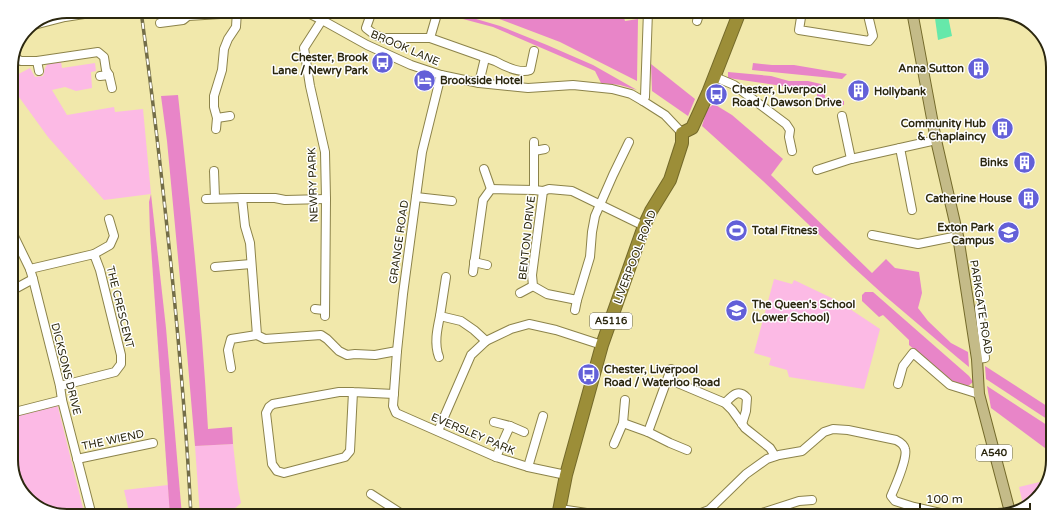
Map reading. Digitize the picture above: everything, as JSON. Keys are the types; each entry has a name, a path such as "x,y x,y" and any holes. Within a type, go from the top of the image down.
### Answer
{"highway":[{"name":"LIVERPOOL ROAD","path":"560,509 566,475 602,344 644,226 651,211 670,180 687,130 708,93 737,18"}],"main road":[{"name":"PARKGATE ROAD","path":"913,18 936,140 958,236 977,359 979,394 1009,507"}],"street":[{"path":"160,23 183,20 186,18"},
{"path":"216,129 217,118 214,107 214,96 222,70 224,49 228,39 236,27 237,18"},
{"name":"BROOK LANE","path":"318,18 367,45 411,65 441,75 478,84 528,88 573,85 631,94 644,99 665,115 675,125 687,130"},
{"path":"370,18 366,28 375,35 383,38 430,38 495,61 503,66 525,72 530,70 534,51"},
{"path":"430,38 436,18"},
{"path":"644,99 648,18"},
{"path":"801,18 799,30 869,41 873,36 869,18"},
{"name":"NEWRY PARK","path":"315,309 325,313 325,152 310,86 304,48 322,20"},
{"path":"19,60 21,62 37,61 98,52 104,57 106,70 109,75 112,88"},
{"path":"478,84 485,58"},
{"path":"37,61 39,71"},
{"path":"100,76 109,75"},
{"name":"GRANGE ROAD","path":"396,413 393,406 403,294 422,152 441,75"},
{"path":"715,77 734,85 786,124 790,130 789,137 792,151"},
{"path":"217,118 230,116"},
{"path":"842,116 847,125 851,160"},
{"path":"817,170 851,160 936,140"},
{"path":"534,142 534,190"},
{"path":"574,310 590,257 595,216 629,142"},
{"path":"900,148 909,206"},
{"path":"534,151 546,149"},
{"path":"484,169 491,189"},
{"path":"214,171 215,198"},
{"path":"491,189 543,191 549,189 572,191 644,226"},
{"path":"472,272 483,200 491,189"},
{"name":"BENTON DRIVE","path":"533,286 532,274 543,191"},
{"path":"416,197 452,201"},
{"path":"242,198 245,226 250,243 257,336"},
{"path":"206,199 326,199"},
{"path":"94,254 110,245 114,236 109,219"},
{"path":"872,235 918,244 958,236"},
{"name":"DICKSONS DRIVE","path":"18,244 30,269 33,279 90,509"},
{"name":"THE CRESCENT","path":"30,269 94,254 100,270 121,355 121,364 115,372 60,386"},
{"path":"474,262 486,265"},
{"path":"214,267 251,264"},
{"path":"439,358 436,338 446,277"},
{"path":"18,287 33,279"},
{"name":"BENTON DRIVE","path":"520,293 533,286"},
{"name":"BENTON DRIVE","path":"533,286 547,294 577,300"},
{"path":"977,359 985,358 979,308"},
{"path":"440,316 461,321 486,341"},
{"path":"438,431 471,355 486,341 511,329 529,324 556,330 602,344"},
{"path":"231,368 228,350 232,339 257,336 265,339 321,336 327,339 339,351 346,355 375,355 397,351"},
{"path":"898,384 904,366 913,353 950,385 979,394"},
{"path":"648,432 672,369"},
{"path":"668,379 725,403 745,428 770,448 775,456"},
{"path":"353,392 350,450 345,457 284,473 277,471 272,464 266,413 268,407 273,404 339,392 353,392 394,394"},
{"path":"725,403 738,393 743,394 746,398 746,411 742,424"},
{"path":"18,411 62,400"},
{"path":"614,444 623,424 625,400"},
{"name":"EVERSLEY PARK","path":"396,413 496,458 566,475"},
{"path":"528,467 543,416"},
{"path":"494,422 510,426 524,432"},
{"path":"623,424 648,432 687,450"},
{"path":"496,458 510,426"},
{"path":"710,509 746,474 767,459 802,451 824,432 833,430 848,430 896,440 902,443 905,448 906,457 891,496 895,501 923,509"},
{"name":"THE WIEND","path":"77,459 153,443"},
{"path":"371,494 394,509"},
{"path":"774,509 799,501 812,500"}],"shaded area":[{"path":"459,18 473,18 500,26 547,45 593,65 637,90 620,85 601,83 595,71 493,27"},
{"path":"497,18 624,18 625,21 638,19 637,81 560,42"},
{"path":"935,18 948,18 952,36 938,40"},
{"path":"61,62 62,68 95,63 96,71 91,72 92,88 76,91 65,87 52,90 67,115 114,107 115,112 143,109 151,194 104,200 48,137 18,96 18,74 30,68 35,77 43,76 48,63"},
{"path":"753,63 794,65 847,74 842,79 752,70"},
{"path":"651,64 695,99 688,116 652,91"},
{"path":"728,72 771,76 789,81 808,81 821,84 825,89 825,98 844,101 844,105 817,101 817,91 728,78"},
{"path":"178,95 199,303 208,429 232,427 233,444 195,446 167,141 161,96"},
{"path":"714,104 732,115 783,159 771,175 872,273 886,259 895,268 919,272 922,293 918,308 928,321 951,343 968,352 969,367 885,296 763,181 702,126 707,109"},
{"path":"151,194 166,328 181,509 170,509 149,202"},
{"path":"774,279 792,284 794,280 838,301 880,329 864,389 789,377 787,370 769,365 771,358 754,353"},
{"path":"865,292 873,292 969,376 973,382 967,387 953,383 909,345 909,340 883,315 879,317 862,301 862,295"},
{"path":"985,366 1046,405 1046,418 986,379"},
{"path":"987,386 1046,424 1046,449 991,408"},
{"path":"57,403 83,509 58,508 45,504 35,497 26,487 21,476 18,463 18,413"},
{"path":"233,444 241,503 234,509 200,509 195,446"},
{"path":"1041,482 1034,492 1023,502 1019,487"},
{"path":"168,485 170,509 128,509 124,490"}],"railway":[{"path":"142,18 158,143 172,275 183,396 191,509"}],"place":[{"name":"Chester, Brook Lane / Newry Park","path":"383,63"},
{"name":"Anna Sutton","path":"979,68"},
{"name":"Brookside Hotel","path":"424,80"},
{"name":"Hollybank","path":"859,91"},
{"name":"Chester, Liverpool Road / Dawson Drive","path":"717,95"},
{"name":"Community Hub & Chaplaincy","path":"1002,129"},
{"name":"Binks","path":"1024,162"},
{"name":"Catherine House","path":"1028,198"},
{"name":"Total Fitness","path":"736,230"},
{"name":"Exton Park Campus","path":"1009,233"},
{"name":"The Queen's School (Lower School)","path":"736,310"},
{"name":"Chester, Liverpool Road / Waterloo Road","path":"588,375"}]}
